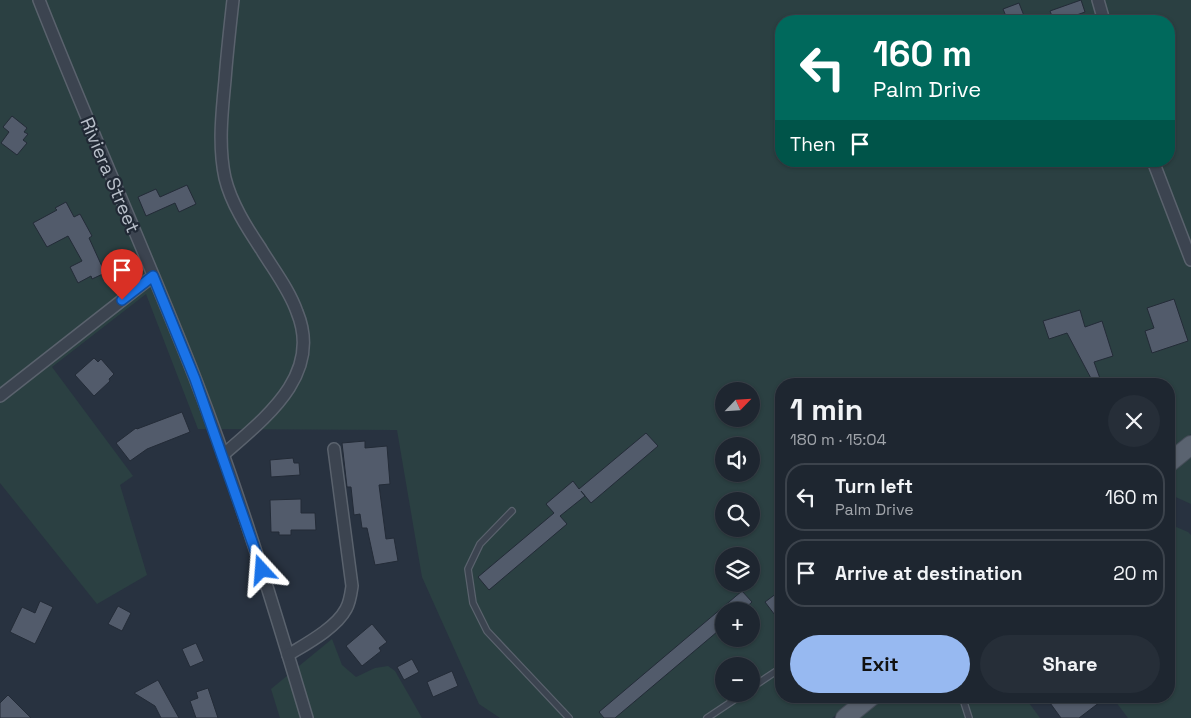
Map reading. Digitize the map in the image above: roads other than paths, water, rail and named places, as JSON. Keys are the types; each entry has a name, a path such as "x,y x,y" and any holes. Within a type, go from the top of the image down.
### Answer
{"main road":[{"path":"1175,458 1191,445"},
{"path":"844,718 863,703"}],"street":[{"name":"Riviera Street","path":"39,0 195,379 222,455 307,718"},
{"path":"222,455 257,425 287,390 301,366 305,341 298,312 241,216 225,179 221,132 233,0"},
{"path":"1098,0 1102,15"},
{"path":"1154,167 1191,260"},
{"path":"0,396 153,276"},
{"path":"288,655 321,634 340,617 350,598 352,586 334,449"}],"lane":[{"path":"512,511 480,544 468,569 473,603 487,631 569,718"},
{"path":"760,682 775,672"},
{"path":"707,718 731,702"},
{"path":"964,703 969,718"}]}
